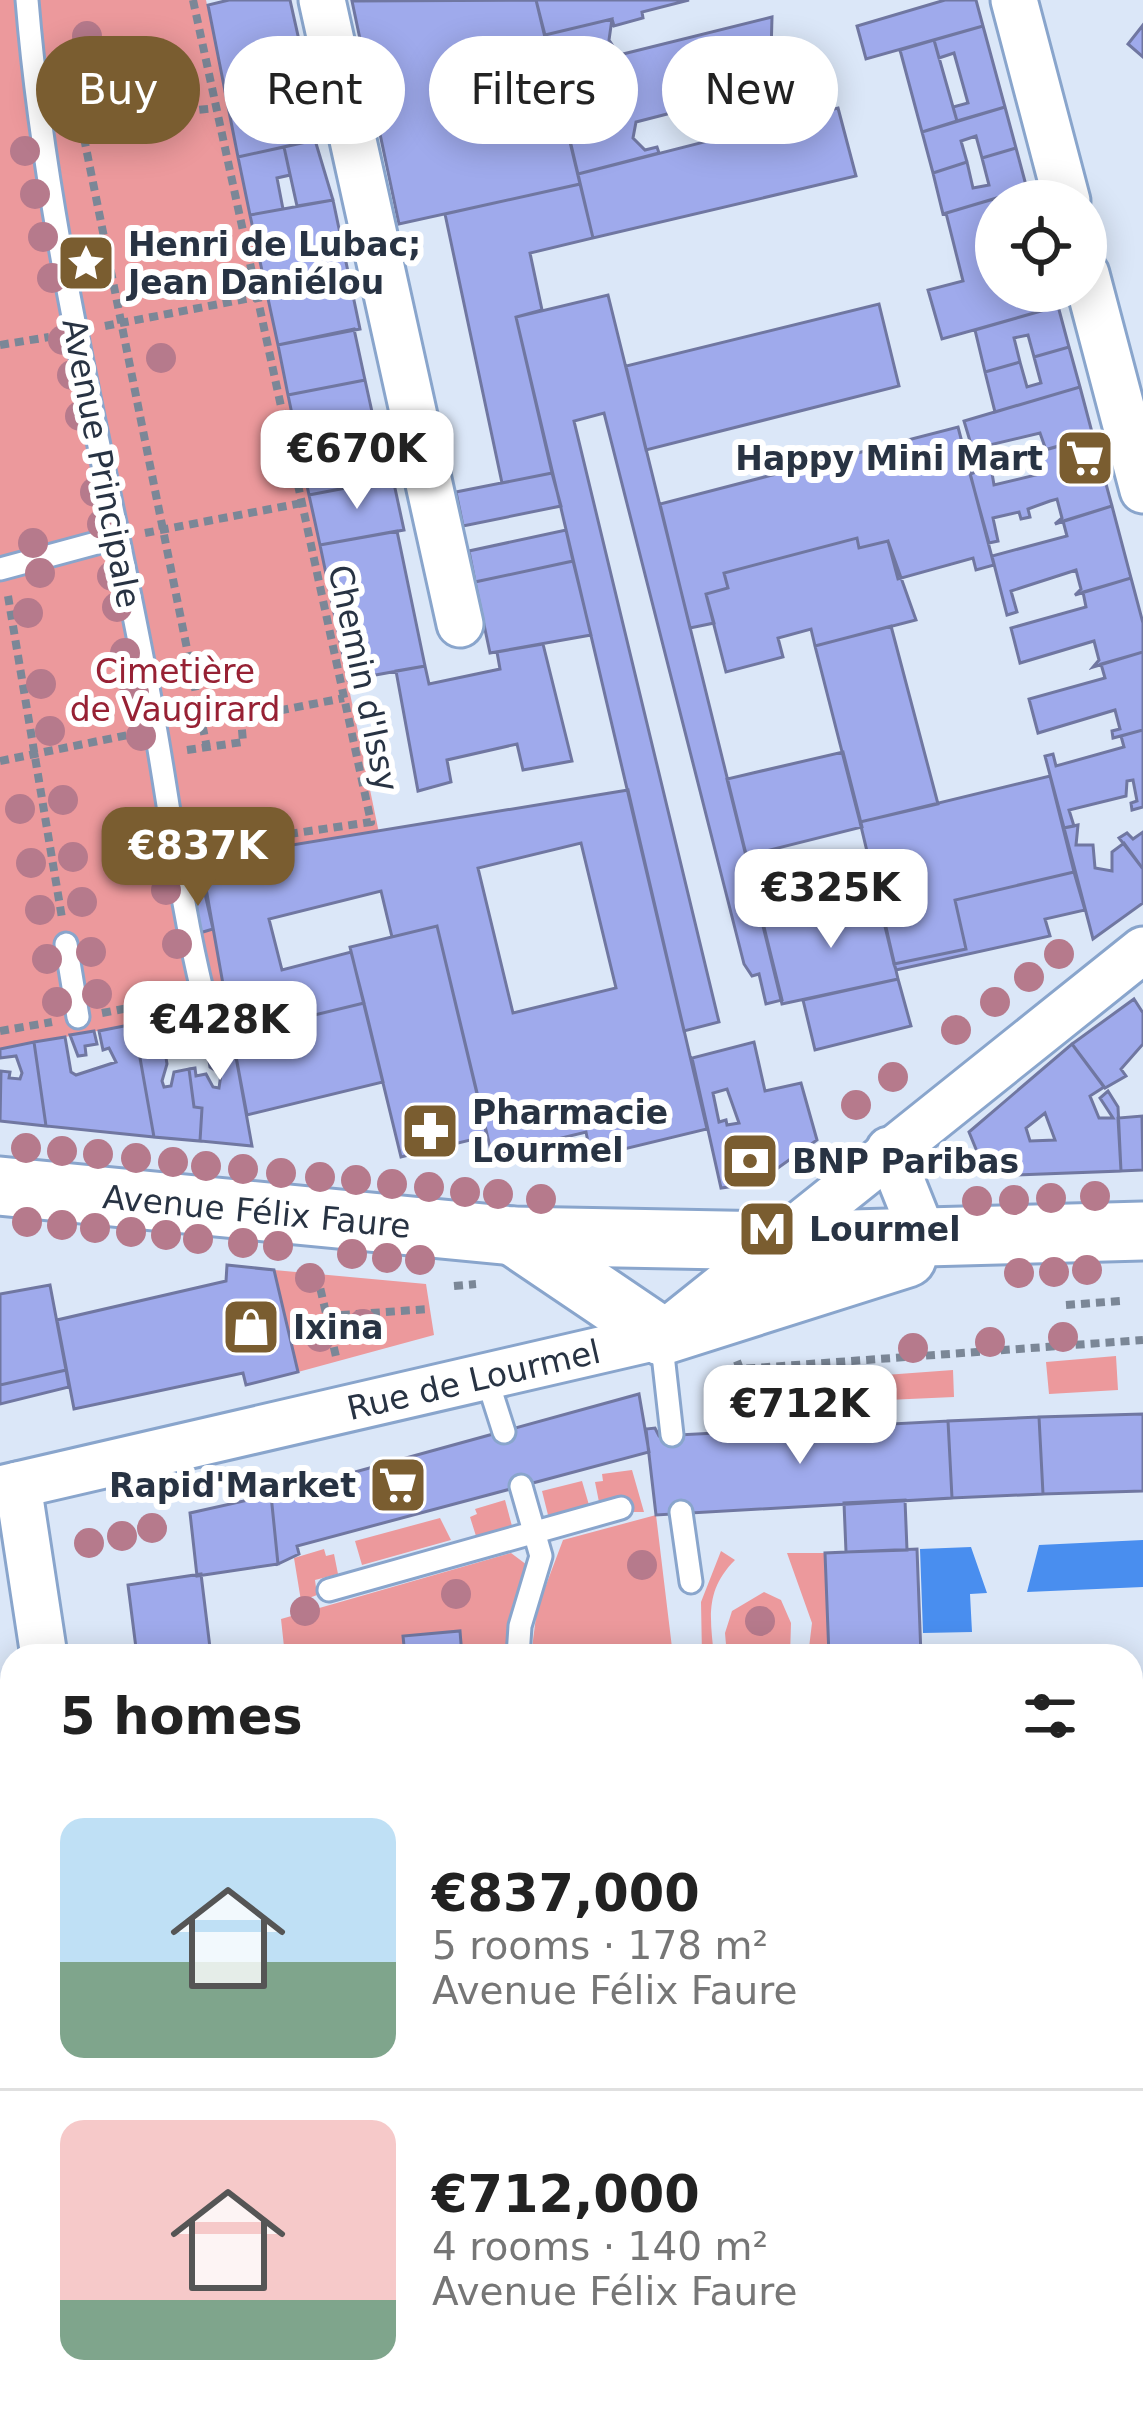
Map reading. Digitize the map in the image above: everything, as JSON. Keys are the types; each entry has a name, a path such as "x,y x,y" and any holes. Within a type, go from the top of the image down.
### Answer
{"street":[{"path":"322,0 460,624"},
{"path":"1014,0 1061,180"},
{"path":"1096,312 1143,490"},
{"name":"Rue de Lourmel","path":"9,1487 661,1336 1143,950"},
{"path":"889,1150 944,1240"},
{"name":"Avenue Félix Faure","path":"0,1186 513,1236 693,1242 944,1240 1143,1231"},
{"name":"Avenue Félix Faure","path":"513,1236 661,1336 944,1240"},
{"path":"661,1336 653,1299 693,1242"},
{"path":"9,1487 42,1644"}],"lane":[{"name":"Avenue Principale","path":"27,0 36,105"},
{"name":"Avenue Principale","path":"41,144 156,730 178,890 203,994"},
{"path":"2,569 115,538"},
{"path":"66,944 78,1017"},
{"path":"661,1336 672,1435"},
{"path":"487,1378 504,1432"},
{"path":"519,1644 541,1556 521,1486"},
{"path":"329,1590 621,1508"},
{"path":"681,1512 692,1582"}],"path":[{"name":"Chemin d'Issy","path":"176,851 371,822 193,0"},
{"path":"200,110 216,108"},
{"path":"85,144 207,748"},
{"path":"0,345 256,297"},
{"path":"115,538 302,503"},
{"path":"2,569 66,944"},
{"path":"158,754 243,742 241,718 344,698"},
{"path":"0,760 156,730"},
{"path":"316,1274 337,1361"},
{"path":"454,1286 482,1283"},
{"path":"1066,1305 1120,1301"},
{"path":"326,1316 430,1309"},
{"path":"734,1354 740,1370 1143,1340"}],"green space":[{"name":"Cimetière de Vaugirard","path":"0,0 206,0 224,87 224,144 236,144 379,833 201,861 227,1007 0,1049"},
{"path":"274,1270 426,1284 434,1335 298,1372"},
{"path":"1116,1356 1118,1390 1049,1394 1046,1362"},
{"path":"953,1370 954,1397 887,1400 885,1375"},
{"path":"873,1376 875,1400 820,1402 820,1380"},
{"path":"788,1382 789,1404 735,1407 734,1386"},
{"path":"632,1470 644,1512 628,1512 623,1498 599,1502 595,1482 603,1481 602,1474"},
{"path":"582,1481 589,1505 548,1515 542,1491"},
{"path":"505,1500 512,1526 476,1536 470,1517 477,1514 475,1509"},
{"path":"656,1515 672,1644 533,1644 537,1609 563,1540"},
{"path":"440,1518 451,1540 362,1565 355,1541"},
{"path":"324,1549 326,1556 334,1554 338,1574 315,1580 317,1595 301,1601 294,1558"},
{"path":"721,1551 735,1560 714,1593 713,1644 702,1644 701,1602"},
{"path":"511,1553 527,1565 513,1604 508,1644 461,1644 459,1631 403,1636 404,1644 284,1644 281,1619"},
{"path":"787,1553 825,1553 829,1644 809,1644 812,1623"},
{"path":"764,1592 781,1600 791,1623 790,1644 726,1644 732,1611"}],"water":[{"path":"1143,1540 1143,1587 1027,1592 1039,1545"},
{"path":"971,1547 987,1593 970,1594 972,1632 923,1633 920,1549"}],"building":[{"path":"229,0 290,0 298,36 224,36 224,86 208,5"},
{"path":"536,0 689,0 642,12 643,18 614,26 612,19 545,35"},
{"path":"536,0 545,36 429,36 429,144 570,144 580,184 399,224 382,144 405,144 405,36 359,36 352,1"},
{"path":"945,0 976,0 983,26 866,59 857,26"},
{"path":"772,17 771,36 696,36"},
{"path":"612,19 610,36 545,36 545,35"},
{"path":"1143,25 1143,57 1128,44"},
{"path":"983,26 1005,107 957,121 953,107 968,103 954,53 939,58 934,40"},
{"path":"934,40 957,121 922,132 900,50"},
{"path":"662,44 662,115 638,121 638,50"},
{"path":"1005,107 1016,148 982,158 976,136 961,141 967,162 933,173 922,132"},
{"path":"838,108 856,176 593,238 578,174 696,144 838,144"},
{"path":"638,143 645,150 657,147 659,153 578,174 571,144"},
{"path":"235,144 296,144 238,157"},
{"path":"316,144 333,200 297,206 284,147"},
{"path":"284,147 290,175 277,178 283,209 250,215 238,157"},
{"path":"1016,148 1025,180 988,180 982,158"},
{"path":"967,162 975,204 943,214 933,173"},
{"path":"580,184 593,238 530,253 542,310 516,317 552,473 502,483 445,214"},
{"path":"333,200 360,329 278,345 250,215"},
{"path":"975,204 975,312 1038,312 942,339 928,290 963,281 946,213"},
{"path":"608,295 782,1000 766,1004 759,974 752,976 744,964 604,413 574,421 719,1022 684,1031 516,317"},
{"path":"879,304 899,386 646,450 626,366"},
{"path":"1037,312 1060,312 1069,347 1034,357 1028,335 1014,338 1020,362 985,372 975,330"},
{"path":"354,329 365,380 288,395 278,345"},
{"path":"1069,347 1080,387 995,412 985,372 1020,362 1027,387 1041,383 1034,357"},
{"path":"365,380 387,480 309,495 288,395"},
{"path":"1080,387 1093,436 1046,450 1040,433 985,446 991,467 979,471 964,421"},
{"path":"958,427 994,565 976,570 973,558 898,579 888,541 859,548 857,538 724,573 728,588 706,594 714,623 690,628 660,504"},
{"path":"1093,436 1112,506 1055,524 1062,518 1057,499 1028,509 1030,517 1021,519 1019,512 993,518 998,541 989,543 970,474 991,467 994,485 1040,474 1044,469 1034,453"},
{"path":"552,473 561,506 463,526 456,492"},
{"path":"393,479 404,530 320,545 309,495"},
{"path":"1112,506 1131,578 1075,595 1081,589 1076,570 1011,591 1017,612 1007,615 992,556 1067,536 1063,521"},
{"path":"566,530 573,561 475,582 469,551"},
{"path":"397,531 425,666 348,680 320,545"},
{"path":"857,538 859,548 888,541 916,620 815,646 811,629 778,638 783,657 726,672 706,594 728,588 724,573"},
{"path":"573,561 591,635 490,653 475,582"},
{"path":"1131,578 1143,623 1143,652 1093,667 1099,660 1094,641 1020,663 1011,628 1086,607 1083,592"},
{"path":"891,626 938,804 860,822 815,646"},
{"path":"543,644 572,761 523,770 517,744 447,760 451,782 418,791 396,671 425,666 429,684 500,669 497,652"},
{"path":"1143,652 1143,730 1113,738 1112,731 1120,729 1115,710 1038,733 1029,699 1105,678 1101,664"},
{"path":"1143,730 1143,807 1132,810 1131,803 1137,801 1133,780 1127,781 1126,796 1069,810 1074,826 1064,828 1045,756 1053,754 1056,766 1124,747 1121,736"},
{"path":"843,752 862,827 746,856 727,779"},
{"path":"1050,776 1074,872 955,900 966,949 894,964 860,822"},
{"path":"628,790 707,1129 591,1157 586,1132 492,1155 437,926 392,937 381,891 269,919 282,970 351,952 364,1003 232,1035 201,860","holes":["581,843 616,988 513,1013 478,868"]},
{"path":"1078,825 1076,845 1093,845 1095,868 1112,871 1112,852 1124,843 1143,869 1143,903 1093,939 1064,828"},
{"path":"1143,832 1143,869 1119,838 1127,833 1133,839"},
{"path":"1074,872 1085,910 1045,919 1050,936 896,970 894,964 966,949 955,900"},
{"path":"203,885 213,929 193,935 182,889"},
{"path":"879,897 898,979 782,1004 763,926"},
{"path":"437,926 487,1136 401,1157 350,947"},
{"path":"898,979 911,1026 815,1050 803,1000"},
{"path":"1134,999 1143,1013 1143,1044 1121,1069 1126,1076 1105,1088 1072,1044"},
{"path":"364,1003 383,1082 247,1115 232,1035"},
{"path":"227,1007 252,1146 200,1141 202,1108 194,1107 189,1069 195,1068 196,1076 206,1074 213,1087 219,1088 221,1074 210,1067 202,1020 183,1027 180,1016"},
{"path":"180,1016 183,1027 161,1027 167,1064 162,1081 164,1087 171,1086 174,1072 189,1069 194,1107 202,1108 200,1141 154,1137 134,1024"},
{"path":"134,1024 154,1137 46,1126 34,1042 65,1037 71,1072 76,1075 116,1062 109,1048 103,1050 99,1031"},
{"path":"94,1031 97,1044 85,1046 86,1055 78,1056 70,1035"},
{"path":"34,1042 46,1126 0,1121 1,1071 10,1072 9,1078 20,1079 22,1073 16,1056 0,1058 0,1049"},
{"path":"754,1042 765,1091 801,1083 817,1140 757,1183 721,1188 692,1058","holes":["727,1089 739,1123 719,1122 713,1093"]},
{"path":"1072,1044 1104,1087 1090,1096 1099,1118 1113,1118 1100,1098 1108,1091 1118,1107 1121,1171 987,1176 969,1132","holes":["1045,1113 1055,1140 1030,1141 1026,1128"]},
{"path":"1142,1116 1143,1170 1121,1171 1118,1118"},
{"path":"227,1265 274,1270 298,1372 246,1385 243,1373 74,1409 57,1320 226,1281"},
{"path":"50,1285 66,1370 0,1385 0,1294"},
{"path":"66,1370 69,1387 0,1404 0,1385"},
{"path":"639,1394 649,1452 297,1546 299,1554 278,1564 271,1495"},
{"path":"1143,1414 1143,1491 1043,1494 1039,1417"},
{"path":"1039,1417 1043,1494 952,1498 948,1421"},
{"path":"948,1421 952,1498 656,1515 646,1429 655,1428 659,1436"},
{"path":"271,1495 278,1564 197,1576 190,1513"},
{"path":"905,1500 907,1550 846,1552 844,1503"},
{"path":"917,1549 921,1644 829,1644 825,1553"},
{"path":"201,1574 210,1644 135,1644 128,1585"},
{"path":"460,1631 461,1644 404,1644 403,1636"}],"place":[{"name":"Henri de Lubac; Jean Daniélou","path":"86,263"},
{"name":"Happy Mini Mart","path":"1085,458"},
{"name":"Pharmacie Lourmel","path":"430,1131"},
{"name":"BNP Paribas","path":"750,1161"},
{"name":"Lourmel","path":"767,1229"},
{"name":"Ixina","path":"251,1327"},
{"name":"Rapid'Market","path":"398,1485"}]}
